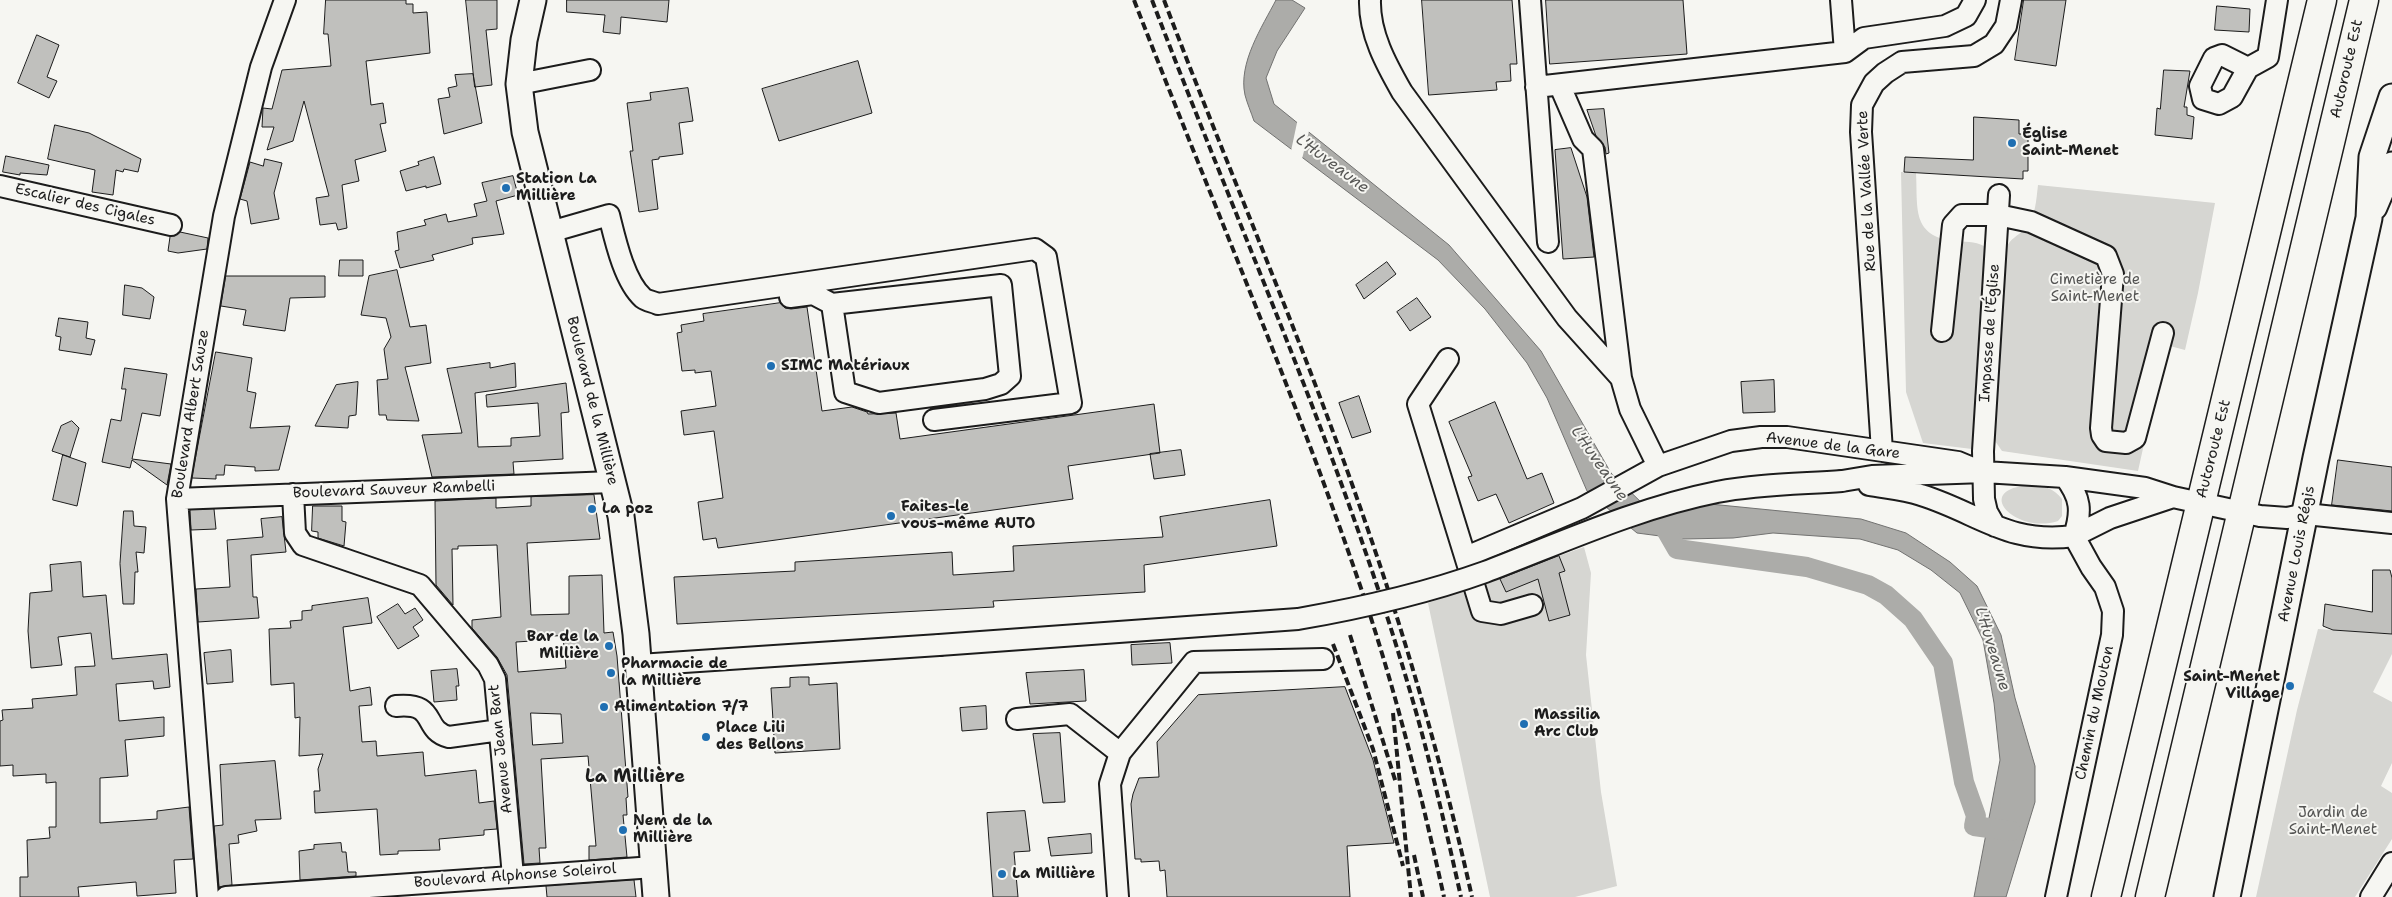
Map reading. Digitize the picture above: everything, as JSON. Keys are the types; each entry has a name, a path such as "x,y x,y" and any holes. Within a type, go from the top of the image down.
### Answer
{"highway":[{"name":"Autoroute Est","path":"2106,897 2322,0"},
{"name":"Autoroute Est","path":"2150,897 2364,0"}],"main road":[{"name":"Boulevard de la Millière","path":"533,0 524,40 519,84 525,132 621,516 638,665 656,897"},
{"name":"Avenue Louis Régis","path":"2227,895 2318,448 2369,218 2372,157 2392,97"},
{"name":"Avenue Louis Régis","path":"2369,218 2392,165"}],"street":[{"name":"Boulevard Albert Sauze","path":"208,897 177,499 224,216 261,67 285,0"},
{"path":"1370,0 1375,34 1385,62 1402,92 1567,318 1621,378"},
{"path":"1530,0 1548,242"},
{"path":"1841,0 1845,52"},
{"path":"1536,87 1560,86 1845,52 1864,38 1945,26 1966,16 1975,0"},
{"name":"Rue de la Vallée Verte","path":"1882,451 1861,132 1862,104 1874,83 1884,73 1902,62 1974,56 1994,44 2006,26 2011,0"},
{"path":"2248,68 2268,57 2277,0"},
{"path":"519,84 590,70"},
{"path":"1560,86 1583,139 1593,150 1621,378 1630,409 1658,466"},
{"name":"Escalier des Cigales","path":"0,186 171,225"},
{"name":"Impasse de l'Église","path":"1995,526 1987,512 1984,499 1983,441 1999,195"},
{"path":"1942,331 1953,225 1962,215 1998,214 2031,222 2106,256 2110,264 2113,274 2101,428 2102,435 2106,441 2126,443 2135,438 2163,333"},
{"path":"550,232 609,215 617,247 632,283 644,299 658,304 1035,249 1046,257 1070,403 934,420"},
{"path":"700,297 723,306 813,294 832,304 1000,285 1010,376 1001,384 985,389 879,402 845,392 832,304"},
{"path":"1448,359 1418,404 1482,611 1501,614 1532,605"},
{"name":"Avenue de la Gare","path":"1466,557 1589,504 1658,466 1731,441 1761,437 1787,438 1958,462 1984,472"},
{"path":"638,665 1288,620 1355,609 1419,593 1483,572 1606,525 1718,492 1842,481 1872,476 1984,472 2065,477 2146,488 2178,498 2260,516 2287,518 2306,514 2392,523"},
{"path":"2065,477 2075,490 2079,504 2079,520 2074,536"},
{"path":"1842,481 1921,494 2015,534 2051,539 2074,536 2110,518 2178,498"},
{"name":"Boulevard Sauveur Rambelli","path":"177,499 612,482"},
{"name":"Avenue Jean Bart","path":"293,494 295,533 303,545 420,585 488,665 494,679 513,876"},
{"name":"Chemin du Mouton","path":"2056,897 2112,635 2113,611 2105,587 2091,567 2074,536"},
{"path":"1118,897 1110,784 1120,753 1194,662 1323,659"},
{"path":"396,706 412,705 421,708 441,735 449,737 500,730"},
{"path":"1017,719 1070,714 1120,753"},
{"path":"2371,897 2392,863"},
{"name":"Boulevard Alphonse Soleirol","path":"226,897 654,867"}],"green space":[{"path":"1901,172 1916,173 1920,218 1930,233 1940,238 1981,244 1984,246 1986,253 1972,449 1923,443 1906,392"},
{"name":"Cimetière de Saint-Menet","path":"2038,185 2215,203 2185,350 2166,345 2138,471 2002,451 1993,438 2005,251 2011,240 2026,227 2032,218"},
{"path":"2034,485 2050,489 2062,499 2062,516 2058,521 2042,524 2027,522 2014,516 2006,509 2002,501 2004,493 2015,488"},
{"name":"Massilia Arc Club","path":"1584,547 1591,573 1586,655 1601,792 1617,886 1575,897 1490,897 1428,603"},
{"name":"Jardin de Saint-Menet","path":"2318,629 2392,634 2392,654 2373,692 2392,702 2392,763 2381,786 2392,793 2392,839 2355,897 2256,897 2297,710"}],"water":[{"name":"L'Huveaune","path":"1276,0 1292,0 1305,8 1277,51 1266,78 1274,104 1449,245 1541,351 1611,473 1645,506 1710,504 1861,519 1906,533 1950,562 1977,586 2001,635 2015,698 2035,766 2035,802 2006,897 1974,897 2000,760 1994,703 1983,640 1960,593 1931,570 1898,550 1860,539 1773,533 1733,538 1683,539 1637,533 1587,491 1547,398 1527,363 1485,309 1438,260 1254,121 1245,95 1245,70 1258,33"}],"pier":[{"path":"1298,118 1310,127 1302,159 1291,151"}],"building":[{"path":"326,0 406,0 406,4 413,4 413,13 427,12 430,53 366,61 371,105 383,103 386,123 380,124 386,151 355,160 359,181 342,185 347,228 338,230 336,223 320,225 316,198 329,196 304,101 293,141 267,150 274,127 262,127 263,108 272,109 282,70 331,66 328,34 324,34"},
{"path":"466,0 497,0 497,29 486,30 492,85 475,87"},
{"path":"567,0 669,0 667,22 621,17 620,34 603,32 605,15 567,12"},
{"path":"1422,0 1512,0 1517,64 1510,64 1511,81 1496,82 1497,90 1429,95"},
{"path":"1546,0 1683,0 1687,54 1550,64"},
{"path":"2024,0 2066,0 2056,66 2015,60"},
{"path":"2217,6 2250,9 2249,32 2215,30"},
{"path":"37,35 59,45 47,77 57,81 49,98 18,83"},
{"path":"858,61 872,113 779,141 762,89"},
{"path":"2164,70 2190,71 2184,107 2187,107 2187,115 2194,117 2192,139 2155,135 2157,108 2160,109"},
{"path":"473,74 482,123 444,134 438,99 450,97 448,88 457,86 455,75"},
{"path":"688,88 693,121 679,123 683,154 659,157 659,159 652,160 658,209 639,212 630,151 633,151 627,103 651,100 650,93"},
{"path":"1604,109 1609,153 1606,154 1605,147 1596,136 1587,110"},
{"path":"1974,117 2019,120 2019,134 2028,134 2028,171 2023,171 2023,179 1904,172 1905,157 1973,160"},
{"path":"55,125 89,133 141,159 138,172 124,169 123,172 116,170 113,195 92,192 95,170 48,159"},
{"path":"1571,148 1587,197 1594,257 1563,259 1555,150"},
{"path":"6,156 49,165 47,175 20,173 20,175 3,172"},
{"path":"434,157 441,184 406,191 400,171 419,165 418,162"},
{"path":"265,159 282,163 274,193 279,219 251,224 247,201 240,199 250,162 263,166"},
{"path":"513,176 518,195 496,201 504,234 472,238 473,244 432,255 434,260 400,268 395,251 399,250 397,232 426,225 424,220 446,214 448,222 477,216 474,204 487,201 482,183"},
{"path":"180,232 208,238 207,249 178,253 168,251 170,237"},
{"path":"340,260 363,260 363,276 339,276"},
{"path":"1387,262 1396,274 1364,299 1356,285"},
{"path":"397,270 410,327 426,325 431,363 405,367 419,421 387,420 386,415 379,415 377,380 388,379 384,349 391,337 386,318 361,315 369,276"},
{"path":"226,276 325,276 325,297 290,298 285,331 243,325 246,310 221,306"},
{"path":"125,285 142,288 154,297 150,319 123,315"},
{"path":"1417,298 1431,317 1410,331 1397,312"},
{"path":"780,303 785,308 791,309 807,307 822,411 852,407 868,414 896,413 900,439 1154,404 1160,453 1068,466 1073,499 718,548 716,538 703,540 698,502 723,498 714,431 684,435 681,411 716,406 711,371 695,373 695,370 682,371 677,333 682,332 681,325 704,321 703,314"},
{"path":"59,318 88,322 86,338 95,340 91,355 59,350 61,337 56,336"},
{"path":"216,352 252,358 247,391 256,393 250,428 290,426 279,470 255,471 255,467 225,465 224,475 216,475 216,479 192,478"},
{"path":"490,363 490,368 515,363 516,387 475,393 478,447 511,446 511,438 540,436 538,403 487,407 486,395 566,383 569,412 561,413 563,459 513,462 514,474 432,477 422,435 462,433 447,369"},
{"path":"125,368 167,374 160,416 142,413 132,459 171,464 167,485 132,460 130,468 102,462 111,419 121,421 126,389 122,389"},
{"path":"1774,380 1775,412 1743,413 1741,382"},
{"path":"358,382 356,415 349,416 348,428 315,426 336,385"},
{"path":"1359,396 1371,432 1352,438 1339,403"},
{"path":"1495,402 1527,479 1542,473 1554,503 1509,523 1496,494 1478,501 1468,477 1472,476 1449,422"},
{"path":"72,421 79,428 70,457 52,451 61,426"},
{"path":"1181,450 1185,475 1154,479 1150,454"},
{"path":"63,455 86,463 77,506 53,500"},
{"path":"2338,460 2392,467 2392,511 2332,505"},
{"path":"594,495 600,539 527,543 531,615 569,614 569,576 602,575 604,633 613,632 617,656 628,797 626,798 627,815 623,815 627,857 589,860 589,846 596,846 588,756 541,759 546,848 539,848 540,863 524,864 507,675 497,657 472,628 472,620 501,617 497,545 458,546 458,549 452,549 453,605 436,585 435,501 496,498 496,508 531,506 531,497","holes":["563,636 566,668 518,672 516,642 532,641 532,637","531,713 561,714 563,743 533,745"]},
{"path":"1270,500 1277,546 1144,565 1145,592 993,601 994,607 677,624 674,577 795,571 795,562 952,552 953,575 1014,571 1013,546 1163,537 1160,517"},
{"path":"313,506 342,506 342,521 346,522 344,546 318,538 318,532 312,531"},
{"path":"214,509 216,529 191,530 190,510"},
{"path":"124,511 133,511 134,526 146,527 144,553 136,552 138,572 135,572 134,604 123,604 120,564"},
{"path":"282,517 286,552 251,555 253,597 257,597 259,618 198,622 196,589 230,587 227,540 263,537 261,519"},
{"path":"1559,556 1565,571 1559,573 1570,615 1549,621 1538,579 1506,592 1500,579"},
{"path":"81,562 83,597 106,595 112,659 167,654 170,687 154,689 153,681 116,684 119,721 164,717 164,736 125,740 128,776 100,778 100,823 157,819 157,811 189,807 193,859 174,860 176,893 137,896 136,882 78,887 79,897 20,897 20,877 28,877 27,840 50,838 49,827 56,827 56,782 46,783 46,774 13,776 13,765 0,766 0,721 3,720 2,710 33,708 32,699 77,695 75,667 95,666 91,633 58,637 62,665 31,668 28,631 30,593 52,591 50,565"},
{"path":"2373,570 2390,570 2392,578 2392,634 2333,630 2323,626 2325,604 2372,612"},
{"path":"368,598 372,623 343,627 350,691 370,687 372,705 359,706 362,742 376,741 377,756 423,752 425,776 476,770 479,803 494,801 497,829 484,830 484,835 439,839 440,850 398,851 398,854 380,855 377,809 315,813 314,791 320,791 318,769 323,754 299,756 300,717 295,718 294,683 271,685 269,629 291,628 290,621 302,620 302,611 312,610 312,606"},
{"path":"398,604 405,614 415,608 423,620 413,627 419,636 398,649 377,617"},
{"path":"1170,643 1172,663 1132,665 1131,645"},
{"path":"231,650 233,682 207,684 204,653"},
{"path":"457,669 459,686 456,686 457,700 434,702 431,671"},
{"path":"1084,670 1086,701 1030,704 1026,673"},
{"path":"809,677 809,685 837,683 840,749 775,753 771,688 790,687 790,678"},
{"path":"1345,687 1373,760 1394,843 1347,846 1350,897 1167,897 1165,870 1160,871 1159,861 1141,862 1141,859 1135,859 1131,804 1139,778 1159,777 1157,742 1198,695"},
{"path":"986,706 987,729 962,731 960,708"},
{"path":"1060,733 1065,802 1043,803 1033,734"},
{"path":"275,761 281,819 255,820 257,831 238,835 239,843 229,844 232,885 219,887 214,826 223,825 220,765"},
{"name":"La Millière","path":"1025,811 1030,851 1014,852 1018,897 993,897 987,813"},
{"path":"1091,834 1092,853 1051,856 1048,838"},
{"path":"341,843 342,852 346,852 348,872 356,872 356,876 300,880 299,851 314,849 314,845"},
{"path":"634,880 636,897 547,897 546,886"}],"waterway":[{"path":"1658,516 1677,549 1807,567 1868,585 1886,595 1913,619 1943,663 1964,782 1976,816 1974,826 2011,831"}],"railway":[{"path":"1134,0 1286,383 1370,615 1401,720 1444,897"},
{"path":"1152,0 1323,433 1355,521 1385,609 1419,722 1461,897"},
{"path":"1164,0 1320,397 1368,530 1425,712 1450,804 1472,897"},
{"path":"1350,635 1396,783"},
{"path":"1333,644 1373,749 1403,866"},
{"path":"1393,713 1411,897"},
{"path":"1414,855 1423,897"}],"place":[{"name":"Église Saint-Menet","path":"2012,143"},
{"name":"Station La Millière","path":"506,188"},
{"name":"SIMC Matériaux","path":"771,366"},
{"name":"La poz","path":"592,509"},
{"name":"Faites-le vous-même AUTO","path":"891,516"},
{"name":"Bar de la Millière","path":"609,646"},
{"name":"Pharmacie de la Millière","path":"611,673"},
{"name":"Saint-Menet Village","path":"2290,686"},
{"name":"Alimentation 7/7","path":"604,707"},
{"name":"Massilia Arc Club","path":"1524,724"},
{"name":"Place Lili des Bellons","path":"706,737"},
{"name":"Nem de la Millière","path":"623,830"},
{"name":"La Millière","path":"1002,874"}],"district":[{"name":"La Millière","path":"635,777"}]}
